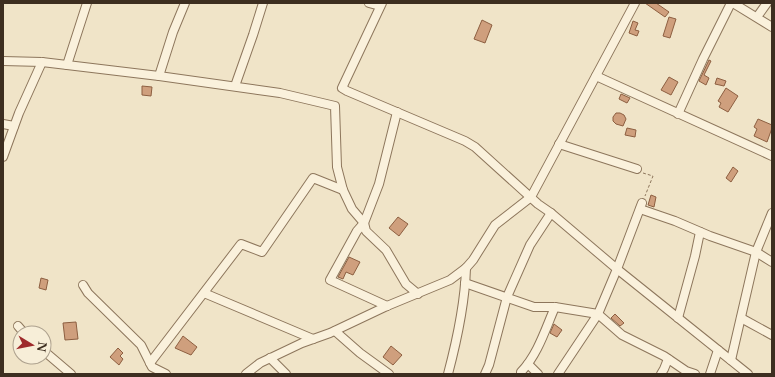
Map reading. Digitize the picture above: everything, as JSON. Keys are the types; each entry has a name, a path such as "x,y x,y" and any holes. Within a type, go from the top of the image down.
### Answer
{"street":[{"path":"67,65 87,3"},
{"path":"159,76 184,3"},
{"path":"234,86 263,3"},
{"path":"369,3 381,5 342,88 465,141 475,147 538,204 732,360 745,373"},
{"path":"246,374 260,363 270,358 450,280 466,268 473,260 495,225 531,197 635,3"},
{"path":"678,114 703,59 732,3 772,27"},
{"path":"757,18 766,3"},
{"path":"3,61 42,62 234,86 280,93 335,106 337,167 343,190 352,209 364,223 366,231 386,250 406,284 418,294"},
{"path":"3,157 19,113 42,62"},
{"path":"596,76 772,156"},
{"path":"387,306 330,280 357,231 364,223 378,184 397,112"},
{"path":"3,124 14,126"},
{"path":"559,144 637,169"},
{"path":"150,363 241,244 262,252 313,178 343,190"},
{"path":"558,374 598,314 641,206 710,236 756,252 772,262"},
{"path":"485,374 489,365 507,297 530,245 551,213"},
{"path":"732,360 740,318 756,252 772,213"},
{"path":"678,318 700,232"},
{"path":"448,374 463,305 466,268"},
{"path":"465,283 534,307 554,307 598,314 622,334 691,373"},
{"path":"83,285 88,293 141,345 152,367 166,374"},
{"path":"204,293 313,339"},
{"path":"521,374 538,348 554,307"},
{"path":"740,318 772,335"},
{"path":"335,331 360,354 389,374"},
{"path":"710,374 718,350"},
{"path":"52,358 71,374"},
{"path":"270,358 286,374"},
{"path":"661,374 668,359"},
{"path":"528,364 538,374"}],"path":[{"path":"637,169 653,176 641,206"}],"building":[{"path":"645,3 656,3 669,12 665,17"},
{"path":"669,17 676,19 670,38 663,36"},
{"path":"482,20 492,25 485,43 474,39"},
{"path":"633,21 638,23 635,30 639,31 637,36 629,33"},
{"path":"709,60 711,61 704,75 709,78 706,85 699,81"},
{"path":"669,77 678,82 671,95 661,90"},
{"path":"717,78 726,81 724,86 715,84"},
{"path":"142,86 152,87 151,96 142,95"},
{"path":"726,88 738,96 728,112 719,107 721,103 718,101"},
{"path":"621,94 630,98 627,103 619,99"},
{"path":"616,113 624,115 626,119 623,126 616,124 613,121 613,117"},
{"path":"758,119 772,125 767,142 754,136 757,129 754,127"},
{"path":"627,128 636,130 635,137 625,135"},
{"path":"733,167 738,171 731,182 726,178"},
{"path":"651,195 656,197 654,207 648,205"},
{"path":"398,217 408,224 399,236 389,228"},
{"path":"349,257 360,262 353,275 346,272 343,279 338,277"},
{"path":"41,278 48,280 46,290 39,288"},
{"path":"615,314 624,323 620,326 611,318"},
{"path":"76,322 78,339 65,340 63,323"},
{"path":"554,324 562,330 557,337 550,333"},
{"path":"183,336 197,347 191,355 175,348"},
{"path":"391,346 402,355 393,365 383,357"},
{"path":"118,348 123,353 120,356 123,359 119,365 110,357"}]}
